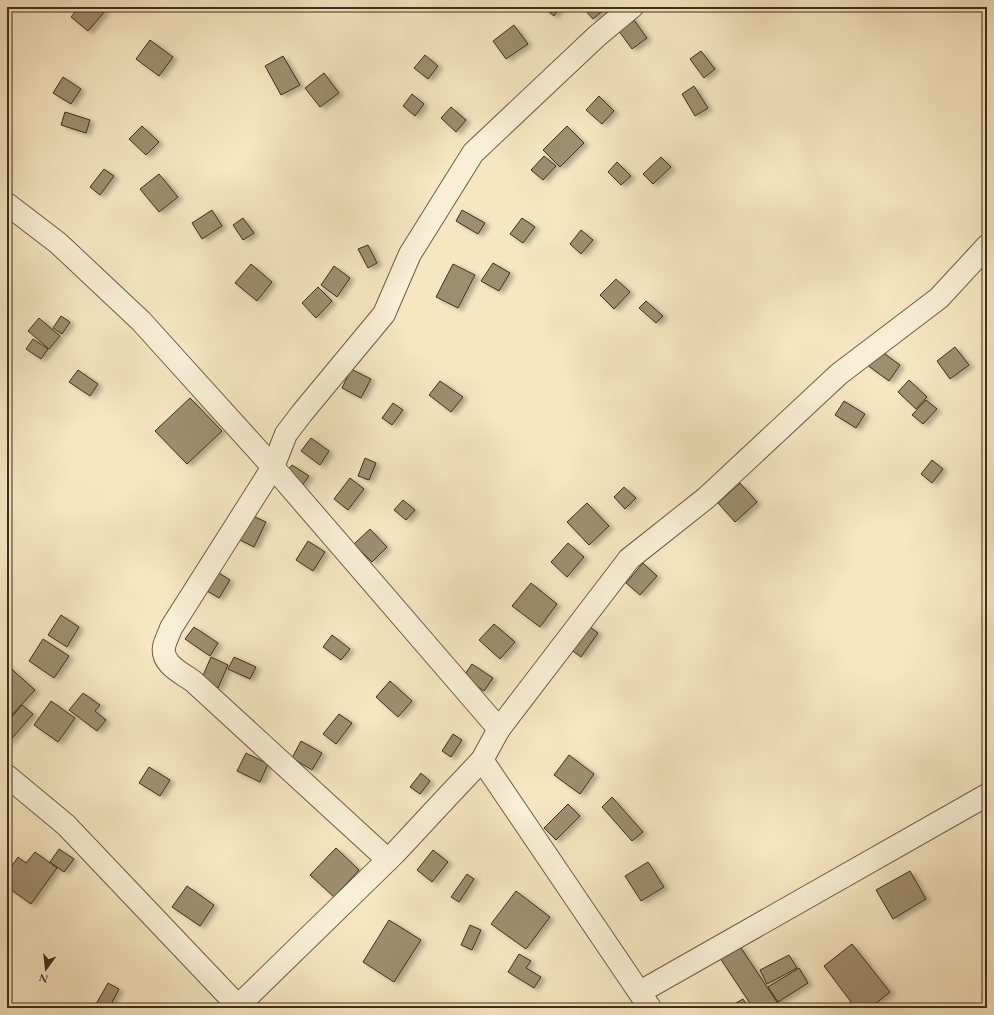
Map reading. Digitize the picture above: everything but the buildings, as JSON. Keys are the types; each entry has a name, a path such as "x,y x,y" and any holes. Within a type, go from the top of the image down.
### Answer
{"street":[{"path":"388,860 194,682 170,665 164,656 164,646 171,628 273,468 286,434 384,314 410,254 473,153 597,36 632,7"},
{"path":"7,204 58,243 141,321 273,468 499,729"},
{"path":"7,776 66,825 237,1007 388,860 482,760 499,729 629,559 706,498 839,374 939,298 987,246"},
{"path":"482,760 645,1000 987,795"}]}
